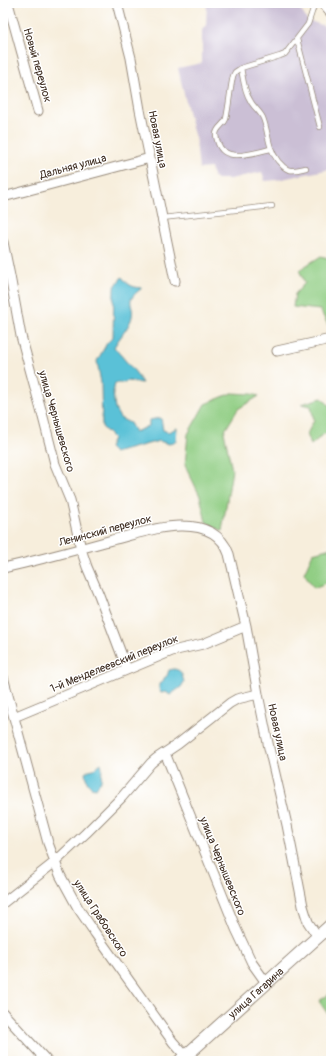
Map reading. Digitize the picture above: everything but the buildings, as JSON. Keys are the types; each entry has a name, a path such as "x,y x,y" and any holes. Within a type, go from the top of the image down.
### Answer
{"main road":[{"path":"324,3 331,11"},
{"name":"улица Гагарина","path":"185,1059 331,925"}],"street":[{"name":"Новый переулок","path":"8,3 38,111"},
{"name":"Новая улица","path":"117,3 131,58 175,281"},
{"name":"Дальняя улица","path":"3,197 150,158"},
{"name":"улица Чернышевского","path":"3,242 21,336 44,417 55,464 70,500 81,549 87,567 128,669"},
{"path":"277,351 331,339"},
{"name":"Ленинский переулок","path":"3,568 142,532 173,526 196,527 213,534"},
{"name":"Новая улица","path":"213,534 226,546 229,554 246,626 258,694 303,906 308,922 318,937"},
{"name":"1-й Менделеевский переулок","path":"14,717 172,650 203,644 246,626"},
{"name":"улица Грабовского","path":"3,677 48,843 68,891 95,933 185,1059"},
{"path":"3,903 55,862 118,802 157,758 178,744 230,702 258,694"},
{"name":"улица Чернышевского","path":"165,753 236,929 252,963 266,984"},
{"path":"3,1013 41,1059"}],"lane":[{"path":"271,149 239,156 234,155 222,150 217,142 216,132 225,120 235,72 240,68 285,54 308,24 315,3"},
{"path":"297,39 320,127"},
{"path":"240,68 249,99 263,119 273,154 286,169 296,170 306,168"},
{"path":"162,218 272,206"}],"shaded area":[{"path":"207,3 289,3 301,10 307,20 330,28 331,169 265,181 262,172 230,179 215,179 211,168 199,169 196,141 178,68 202,63 202,30 206,25"}],"green space":[{"path":"321,256 331,259 331,325 328,325 320,310 293,307 295,294 305,283 299,270"},
{"path":"232,393 259,396 238,409 224,432 232,470 222,531 206,522 200,496 185,465 188,434 205,404"},
{"path":"322,398 329,405 331,411 331,437 325,433 311,445 307,434 314,420 311,406 301,404"},
{"path":"331,548 331,581 314,588 304,573 313,553"},
{"path":"331,993 331,1019 319,1001"}],"water":[{"path":"122,277 131,286 142,288 132,297 131,320 114,347 136,373 142,383 128,381 115,383 113,393 115,409 120,418 130,423 135,432 149,426 149,420 161,418 163,430 168,432 177,428 176,441 169,444 159,441 114,453 109,448 113,438 102,427 101,383 97,361 107,343 113,337 114,288"},
{"path":"174,669 180,672 184,682 181,687 170,695 166,692 161,693 159,684 162,683 164,678 167,676 169,670"},
{"path":"101,763 101,781 96,788 91,787 87,782 85,773 94,769"}]}
